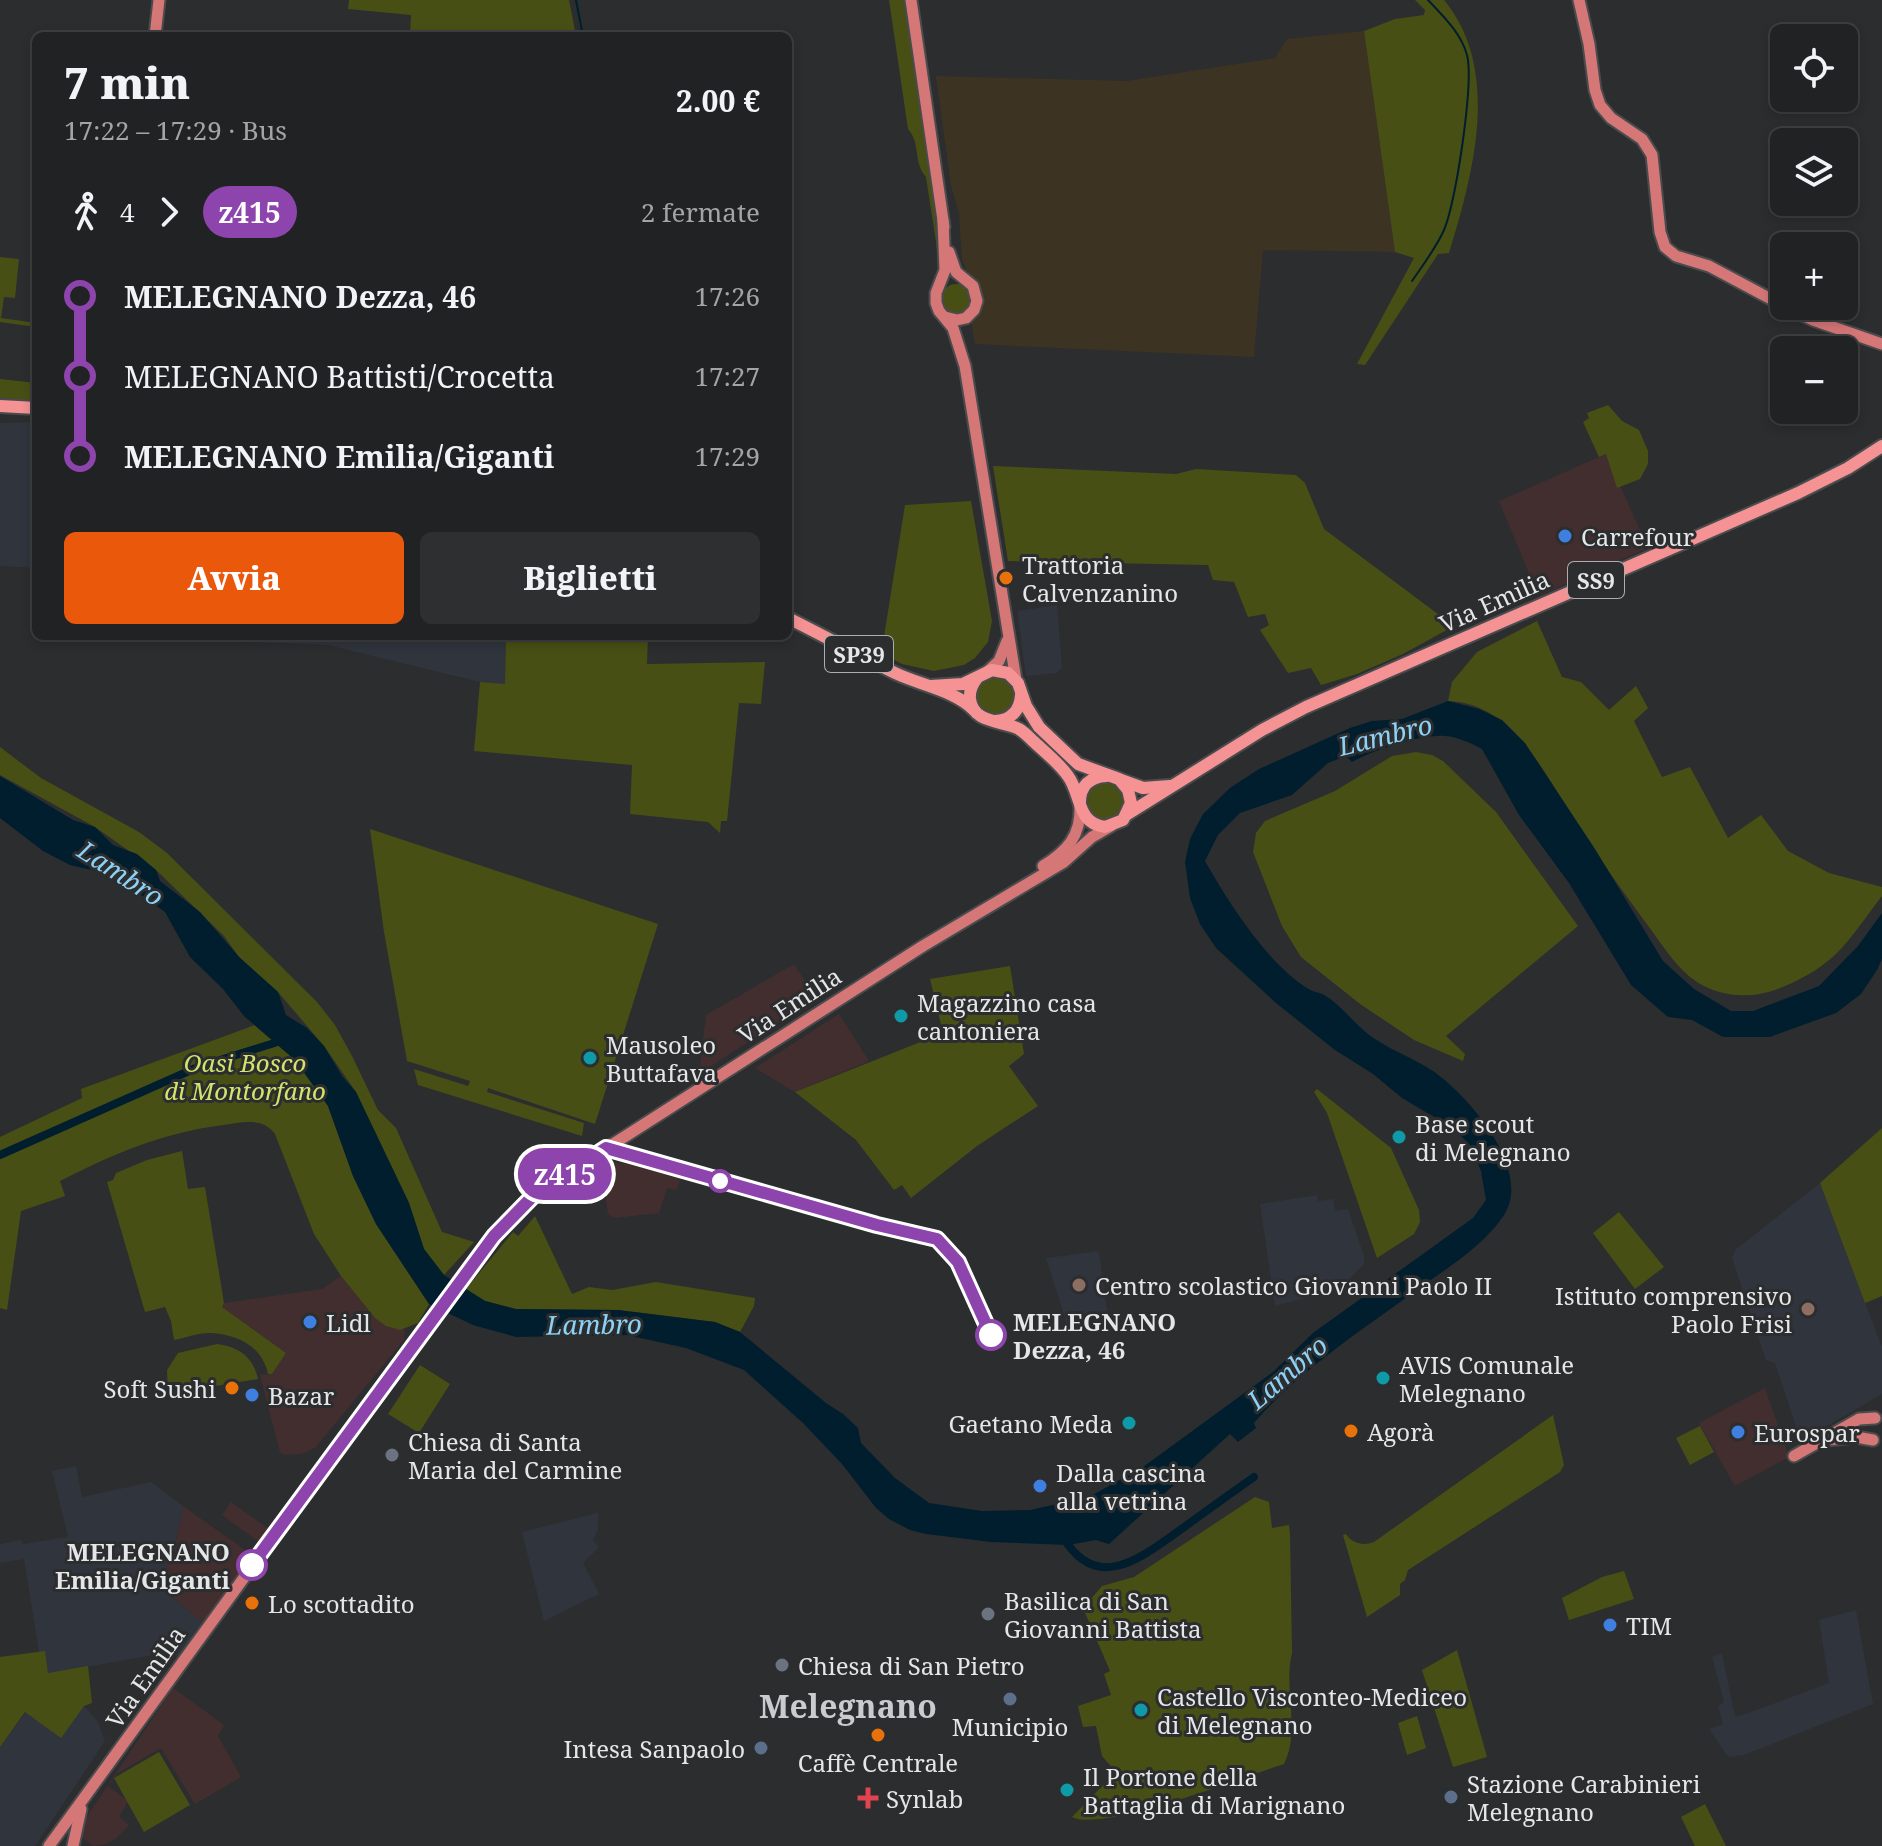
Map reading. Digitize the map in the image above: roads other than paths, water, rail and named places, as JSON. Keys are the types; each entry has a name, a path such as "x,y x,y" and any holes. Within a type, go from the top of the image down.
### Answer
{"main road":[{"path":"0,406 32,408"},
{"name":"Via Emilia","path":"1126,815 1306,707 1798,493 1848,468 1882,446"},
{"name":"SP39","path":"792,620 895,673 931,686 985,719 1019,729 1054,760 1072,782 1080,806"},
{"name":"SP39","path":"931,686 963,684 983,674 1003,671 1016,680"},
{"path":"974,710 970,701 971,690 983,674"},
{"path":"1016,680 1033,720 1082,767 1143,788 1173,785"},
{"path":"992,721 1005,720 1016,712 1021,693"},
{"path":"1094,778 1114,778 1130,796 1126,815 1111,826 1093,824 1084,815 1080,796 1087,782 1094,778"}],"street":[{"path":"155,32 159,0"},
{"path":"911,0 952,265 957,274 971,284 977,296 976,307 964,330 965,366 1016,680"},
{"path":"1579,0 1598,102 1611,118 1644,141 1652,155 1660,232 1665,247 1676,256 1709,266 1770,299"},
{"path":"943,221 945,268 936,305 953,328 965,366"},
{"path":"939,287 950,279 964,279"},
{"path":"945,317 957,320 969,316"},
{"path":"1813,320 1882,344"},
{"path":"983,674 1000,658 1007,636"},
{"name":"Via Emilia","path":"49,1846 282,1522 508,1219 535,1194 1059,856 1075,836 1080,806"},
{"name":"Via Emilia","path":"923,946 1064,862 1092,837 1111,826"},
{"path":"1794,1456 1859,1419 1878,1419"},
{"path":"1878,1419 1869,1422 1866,1429 1878,1441"},
{"path":"1825,1440 1856,1437 1878,1441"},
{"name":"Via Emilia","path":"73,1846 79,1815 93,1788"}],"water":[{"name":"Lambro","path":"1448,701 1479,709 1502,720 1525,743 1595,849 1663,961 1694,989 1731,1011 1753,1011 1819,986 1858,946 1882,913 1882,959 1861,994 1836,1013 1770,1037 1723,1037 1692,1020 1668,1017 1631,985 1569,883 1519,815 1482,749 1455,738 1435,736 1411,740 1352,762 1346,756 1328,763 1292,795 1240,813 1218,835 1205,861 1237,913 1263,948 1292,977 1331,1000 1375,1039 1433,1071 1464,1098 1494,1137 1505,1158 1511,1180 1510,1200 1502,1218 1472,1249 1310,1369 1254,1423 1256,1428 1238,1442 1230,1434 1109,1544 1096,1540 1068,1545 991,1542 910,1530 876,1508 842,1464 804,1424 744,1370 686,1348 627,1335 516,1337 473,1325 429,1304 376,1224 353,1176 328,1106 295,1060 244,1016 223,989 190,957 165,912 128,886 96,871 70,865 43,851 0,818 0,776 73,820 95,827 113,845 137,854 156,870 160,881 200,912 239,957 278,992 286,1015 307,1028 324,1046 356,1092 409,1203 424,1249 444,1275 485,1301 516,1309 618,1310 715,1322 740,1332 843,1414 858,1428 861,1443 895,1478 929,1503 982,1511 1030,1510 1089,1497 1143,1467 1273,1372 1313,1333 1473,1218 1486,1200 1481,1171 1470,1145 1453,1128 1402,1098 1373,1074 1335,1050 1276,1003 1216,948 1200,924 1190,898 1185,862 1190,839 1203,814 1230,788 1259,769 1350,728 1372,721 1402,719"}],"waterway":[{"path":"576,0 582,32"},
{"path":"1412,281 1437,243 1449,216 1463,142 1468,90 1469,69 1464,47 1451,25 1428,0"},
{"path":"0,1155 198,1067 284,1040"},
{"path":"1063,1537 1077,1555 1091,1564 1106,1567 1122,1565 1153,1549 1254,1477"}],"place":[{"name":"Carrefour","path":"1565,536"},
{"name":"Trattoria Calvenzanino","path":"1006,578"},
{"name":"Magazzino casa cantoniera","path":"901,1016"},
{"name":"Mausoleo Buttafava","path":"590,1058"},
{"name":"Base scout di Melegnano","path":"1399,1137"},
{"name":"Centro scolastico Giovanni Paolo II","path":"1079,1285"},
{"name":"Istituto comprensivo Paolo Frisi","path":"1808,1309"},
{"name":"Lidl","path":"310,1322"},
{"name":"MELEGNANO Dezza, 46","path":"991,1335"},
{"name":"AVIS Comunale Melegnano","path":"1383,1378"},
{"name":"Soft Sushi","path":"232,1388"},
{"name":"Bazar","path":"252,1395"},
{"name":"Gaetano Meda","path":"1129,1423"},
{"name":"Agorà","path":"1351,1431"},
{"name":"Eurospar","path":"1738,1432"},
{"name":"Chiesa di Santa Maria del Carmine","path":"392,1455"},
{"name":"Dalla cascina alla vetrina","path":"1040,1486"},
{"name":"MELEGNANO Emilia/Giganti","path":"252,1565"},
{"name":"Lo scottadito","path":"252,1603"},
{"name":"Basilica di San Giovanni Battista","path":"988,1614"},
{"name":"TIM","path":"1610,1625"},
{"name":"Chiesa di San Pietro","path":"782,1665"},
{"name":"Municipio","path":"1010,1699"},
{"name":"Castello Visconteo-Mediceo di Melegnano","path":"1141,1710"},
{"name":"Caffè Centrale","path":"878,1735"},
{"name":"Intesa Sanpaolo","path":"761,1748"},
{"name":"Il Portone della Battaglia di Marignano","path":"1067,1790"},
{"name":"Stazione Carabinieri Melegnano","path":"1451,1797"},
{"name":"Synlab","path":"868,1798"}],"district":[{"name":"Melegnano","path":"848,1705"}],"park label":[{"name":"Oasi Bosco di Montorfano","path":"245,1076"}]}
